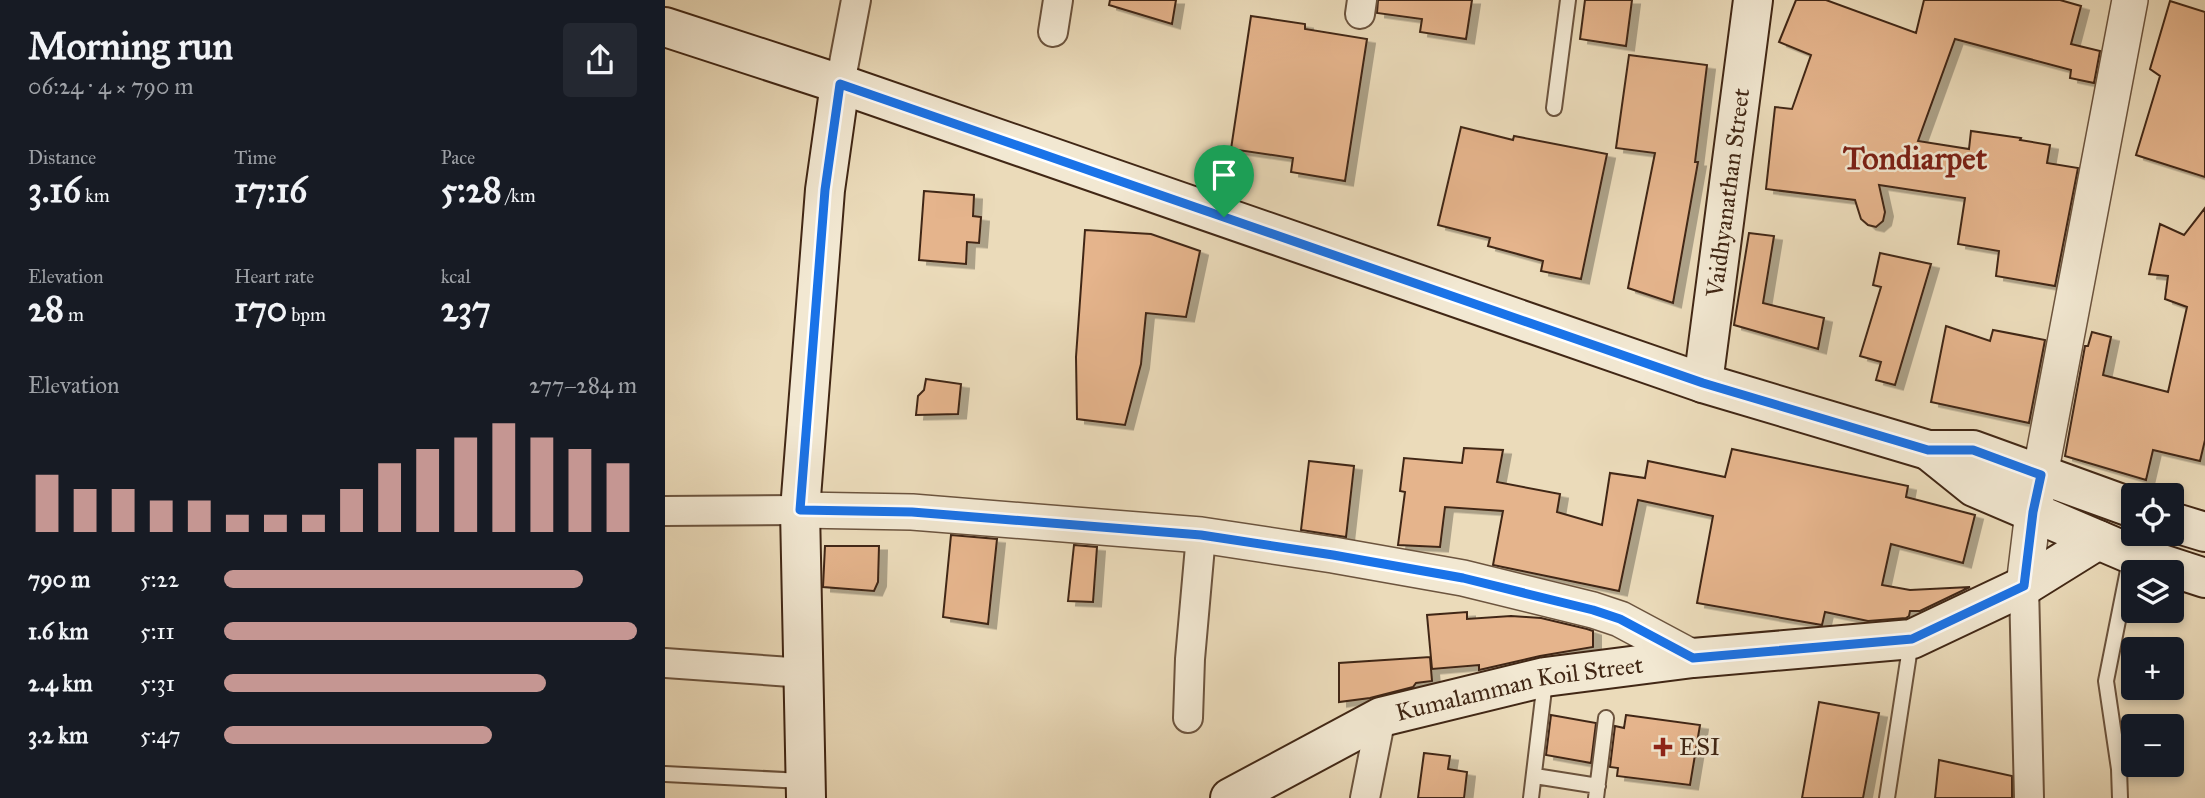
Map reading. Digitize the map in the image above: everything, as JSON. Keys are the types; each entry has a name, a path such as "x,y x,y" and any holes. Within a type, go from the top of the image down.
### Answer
{"main road":[{"name":"Vaidhyanathan Street","path":"1703,383 1753,0"},
{"path":"665,27 840,84 1703,383 1928,450 1973,450 2121,504"},
{"path":"806,790 800,510 825,190 840,84"},
{"path":"1928,450 1974,487 2115,547 2205,578"},
{"path":"2184,526 2205,533"},
{"name":"Kumalamman Koil Street","path":"1230,798 1381,717 1545,677 1693,658 1912,639 2115,547"}],"street":[{"path":"840,84 856,0"},
{"path":"1053,32 1058,0"},
{"path":"2029,798 2024,586 2033,512 2130,0"},
{"path":"665,511 912,512 1201,535 1463,578 1593,610 1620,619 1693,658"},
{"path":"1188,718 1190,659 1201,535"},
{"path":"665,663 805,673"},
{"path":"1365,798 1381,717"}],"lane":[{"path":"1554,108 1568,0"},
{"path":"2115,547 2106,681 2119,769 2120,798"},
{"path":"1887,798 1912,639"},
{"path":"1531,798 1545,677"},
{"path":"1535,776 1597,792 1605,718"},
{"path":"665,774 806,790"}],"building":[{"path":"1110,0 1176,0 1172,24 1109,5"},
{"path":"1378,0 1472,0 1466,39 1420,32 1422,19 1377,13"},
{"path":"1585,0 1632,0 1626,46 1580,39"},
{"path":"1796,0 1826,0 1916,33 1924,0 2060,0 2081,6 2071,44 2100,51 2094,83 2070,78 2071,70 1955,39 1918,141 1969,149 1971,131 2021,138 2020,140 2050,145 2047,163 2078,168 2055,286 1996,276 1999,251 1958,244 1965,198 1879,185 1885,212 1883,221 1876,227 1861,219 1855,200 1766,189 1775,107 1792,109 1811,55 1779,42"},
{"path":"2170,1 2205,12 2205,177 2136,155 2160,76 2150,69"},
{"path":"1251,16 1305,24 1305,29 1367,39 1345,181 1291,172 1293,158 1231,149"},
{"path":"1629,55 1707,65 1695,162 1698,162 1673,303 1628,288 1655,153 1616,148"},
{"path":"1461,127 1513,140 1514,136 1607,154 1581,279 1541,271 1543,261 1488,246 1490,238 1438,225"},
{"path":"924,191 974,195 973,216 981,217 979,243 967,242 966,264 919,260"},
{"path":"2205,208 2205,440 2200,461 2153,450 2146,480 2065,456 2085,346 2088,346 2092,332 2111,337 2103,375 2168,392 2187,307 2165,299 2168,276 2149,274 2160,224 2184,235"},
{"path":"1085,230 1151,234 1200,251 1186,317 1146,313 1141,364 1125,425 1077,419 1076,357"},
{"path":"1749,233 1774,236 1763,303 1824,318 1818,349 1734,325"},
{"path":"1880,253 1931,264 1895,385 1876,380 1881,362 1860,356 1881,287 1873,285"},
{"path":"1946,326 1990,341 1993,330 2045,340 2029,423 1931,402"},
{"path":"926,379 961,384 958,414 916,415 918,396 924,390"},
{"path":"1464,448 1503,450 1497,482 1560,494 1557,512 1602,525 1610,473 1645,478 1648,461 1725,477 1732,449 1908,486 1906,497 1975,515 1963,563 1891,544 1882,585 1910,590 1970,587 1920,611 1910,611 1906,618 1868,621 1825,612 1822,625 1697,603 1713,516 1638,500 1619,591 1493,565 1503,511 1445,507 1440,547 1398,545 1405,492 1400,491 1404,458 1462,463"},
{"path":"1309,461 1354,466 1346,537 1301,530"},
{"path":"951,535 997,539 988,624 943,617"},
{"path":"1074,545 1097,547 1093,602 1068,601"},
{"path":"825,546 879,546 878,582 874,591 823,587"},
{"path":"1467,612 1467,619 1511,616 1541,618 1587,629 1593,631 1593,647 1479,670 1479,665 1432,669 1427,615"},
{"path":"1430,657 1432,681 1416,683 1413,687 1370,698 1339,702 1339,663"},
{"path":"1819,702 1879,713 1863,798 1802,798"},
{"path":"1551,715 1596,723 1591,763 1546,755"},
{"path":"1626,715 1700,725 1690,785 1617,776 1618,768 1610,767 1615,726 1624,728"},
{"path":"1424,753 1450,756 1448,769 1467,772 1464,798 1418,798"},
{"path":"1939,760 2012,776 2012,798 1935,798"}],"place":[{"name":"ESI","path":"1663,747"}],"district":[{"name":"Tondiarpet","path":"1915,158"}],"route":[{"path":"840,84 1224,217 1703,383 1928,450 1973,450 2041,475 2033,512 2024,586 1912,639 1693,658 1620,619 1593,610 1463,578 1333,555 1201,535 912,512 800,510 825,190 840,84"}]}
